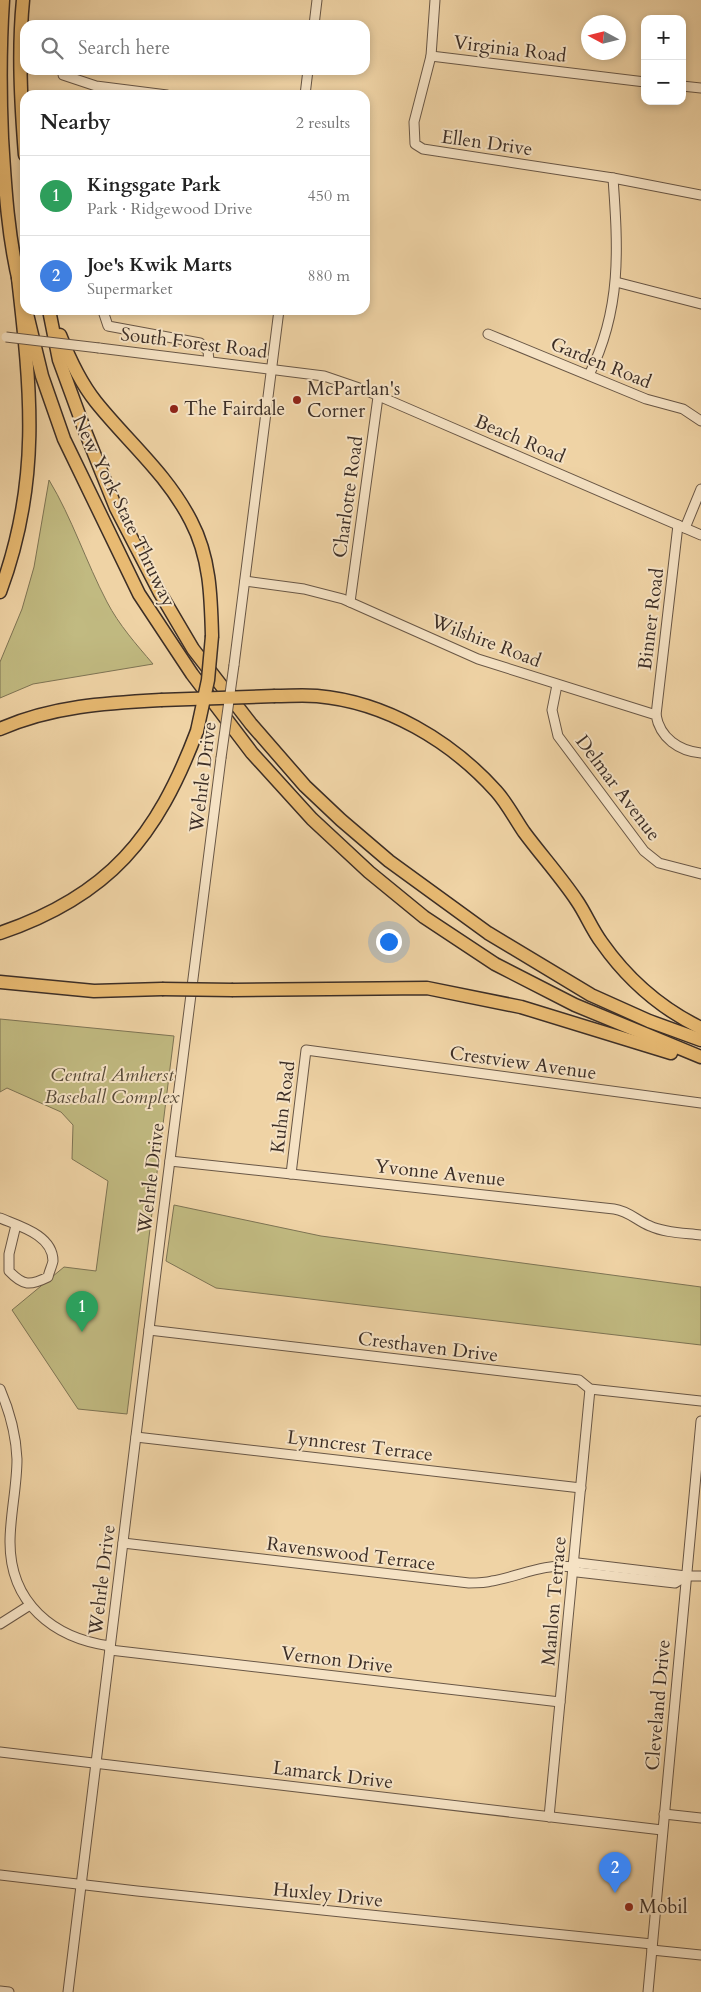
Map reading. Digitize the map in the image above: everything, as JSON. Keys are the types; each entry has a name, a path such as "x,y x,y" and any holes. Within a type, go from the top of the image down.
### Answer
{"highway":[{"path":"3,0 0,79 2,143 7,216 20,296"},
{"path":"21,20 24,0"},
{"path":"22,75 22,90"},
{"path":"18,278 20,285"},
{"path":"0,592 19,529 27,489 30,446 29,375 22,315"},
{"name":"New York State Thruway","path":"27,315 42,376 64,438 139,594 192,674 252,753 312,819 369,872 424,917 495,964 575,1005 701,1058"},
{"name":"New York State Thruway","path":"50,315 59,360 84,431 116,508 156,586 193,649 251,724 306,786 341,820 389,861 495,938 591,995 701,1040"},
{"path":"0,933 35,921 62,908 114,868 140,841 181,773 197,731 208,680 212,636 210,587 204,553 191,521 161,474 95,401 71,363 51,315"},
{"path":"0,729 52,711 102,703 275,696 317,696 365,706 409,723 442,744 497,792 577,901 602,943 630,978 654,1000 680,1018 701,1028"},
{"path":"0,982 94,991 427,988 522,1007 679,1055 701,1058"}],"street":[{"path":"315,20 317,0"},
{"name":"Ellen Drive","path":"435,0 431,56 414,122 415,144 423,150 613,178 701,196"},
{"name":"Virginia Road","path":"431,56 641,82"},
{"path":"63,75 96,86 128,90"},
{"path":"306,90 307,75"},
{"path":"686,86 701,88"},
{"path":"589,375 599,355 610,319 616,282 618,254 613,178"},
{"path":"616,282 701,304"},
{"path":"104,315 108,326 200,343 208,351 209,361"},
{"name":"Wehrle Drive","path":"68,1992 170,1161 277,315"},
{"name":"Garden Road","path":"488,334 646,399 683,409 701,421"},
{"name":"South Forest Road","path":"3,337 324,376"},
{"name":"Beach Road","path":"324,376 378,397 701,535"},
{"name":"Charlotte Road","path":"350,602 378,397"},
{"path":"682,527 701,489"},
{"name":"Binner Road","path":"656,716 682,527"},
{"name":"Wilshire Road","path":"245,581 304,589 350,602 478,659 656,716"},
{"name":"Delmar Avenue","path":"557,685 552,710 558,736 644,851 659,863 701,874"},
{"path":"656,716 660,730 675,745 684,750 701,753"},
{"name":"Kuhn Road","path":"291,1174 306,1050 341,1055"},
{"name":"Crestview Avenue","path":"341,1055 701,1103"},
{"name":"Yvonne Avenue","path":"170,1161 614,1209 631,1214 657,1229 701,1235"},
{"path":"0,1218 16,1225 36,1234 48,1245 53,1261 48,1277 34,1284 18,1281 9,1271 9,1254 16,1225"},
{"name":"Cresthaven Drive","path":"149,1330 579,1380 590,1389 701,1401"},
{"path":"0,1389 13,1429 17,1458 11,1530 12,1566 22,1592 30,1605 15,1617 0,1624"},
{"name":"Manlon Terrace","path":"549,1817 590,1389"},
{"name":"Cleveland Drive","path":"648,1992 701,1420"},
{"name":"Lynncrest Terrace","path":"136,1437 581,1488"},
{"path":"0,1528 11,1530"},
{"name":"Ravenswood Terrace","path":"123,1543 469,1584 492,1582 536,1568 556,1564 573,1567 580,1563 626,1573 701,1576"},
{"name":"Vernon Drive","path":"30,1605 63,1633 110,1648 560,1702"},
{"name":"Lamarck Drive","path":"0,1752 662,1830"},
{"path":"664,1814 701,1818"},
{"name":"Huxley Drive","path":"0,1875 652,1947 701,1955"},
{"path":"0,1991 9,1992"}],"green space":[{"path":"49,480 65,509 99,587 117,619 153,664 33,684 0,698 0,662 22,609 34,567"},
{"name":"Central Amherst Baseball Complex","path":"0,1019 174,1036 127,1414 78,1409 12,1310 64,1267 96,1271 108,1181 72,1159 73,1125 61,1112 7,1088 0,1092"},
{"path":"174,1205 321,1236 701,1287 701,1345 216,1288 166,1261"}],"place":[{"name":"McPartlan's Corner","path":"297,400"},
{"name":"The Fairdale","path":"174,409"},
{"name":"Kingsgate Park","path":"82,1332"},
{"name":"Joe's Kwik Marts","path":"615,1893"},
{"name":"Mobil","path":"629,1907"}]}
